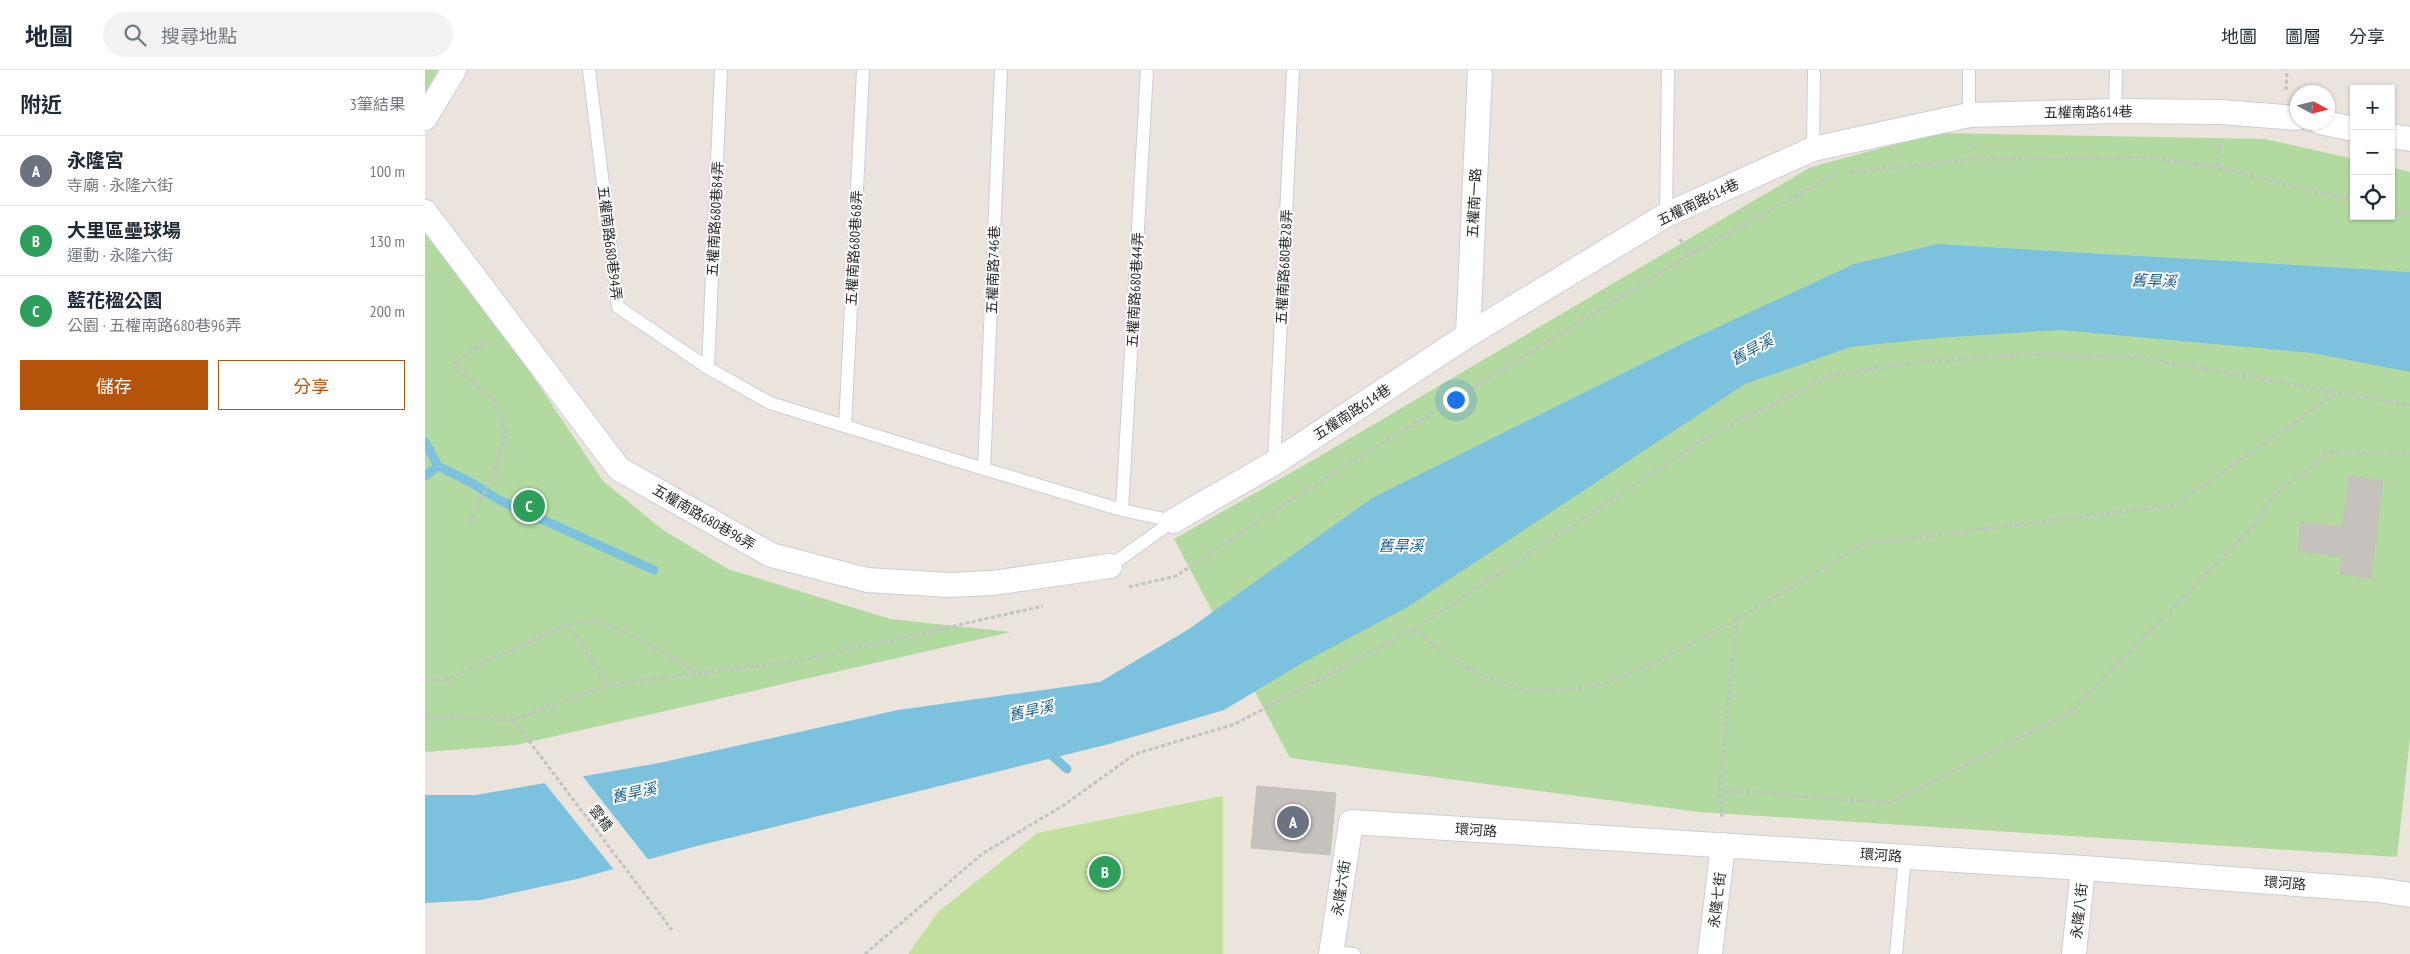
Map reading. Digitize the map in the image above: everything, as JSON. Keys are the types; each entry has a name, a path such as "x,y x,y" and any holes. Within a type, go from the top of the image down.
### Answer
{"street":[{"path":"425,118 454,70"},
{"name":"五權南一路","path":"1469,335 1480,70"},
{"name":"五權南路614巷","path":"1173,521 1274,463 1469,335 1666,215 1813,148 1969,115 2115,111 2222,112 2290,117"},
{"path":"2335,125 2350,128"},
{"path":"2395,137 2410,139"},
{"name":"五權南路680巷96弄","path":"425,212 619,469 771,556 867,580 949,585 993,583 1110,566"},
{"name":"環河路","path":"1351,822 2083,868 2378,890 2410,895"},
{"name":"永隆六街","path":"1339,953 1351,822"},
{"name":"永隆七街","path":"1710,954 1723,845"},
{"name":"永隆八街","path":"2074,954 2083,868"}],"lane":[{"name":"五權南路680巷94弄","path":"589,70 618,307 708,368 770,403 1122,510 1173,521"},
{"name":"五權南路680巷84弄","path":"708,368 721,70"},
{"name":"五權南路680巷68弄","path":"845,426 863,70"},
{"name":"五權南路746巷","path":"984,469 1001,70"},
{"name":"五權南路680巷44弄","path":"1122,510 1147,70"},
{"name":"五權南路680巷28弄","path":"1274,463 1293,70"},
{"path":"1666,215 1668,70"},
{"path":"1813,148 1815,70"},
{"path":"1969,70 1969,115"},
{"path":"2115,111 2116,70"},
{"path":"1110,566 1173,521"},
{"path":"1896,954 1905,856"}],"path":[{"path":"1847,172 1971,159 2154,158 2217,168 2350,200"},
{"path":"1120,589 1176,576 1301,494 1689,255 1838,173"},
{"path":"2395,211 2410,214"},
{"path":"469,523 494,473 506,433 492,399 452,364 485,342 480,334"},
{"path":"865,954 982,854 1063,805 1135,754 1235,724 1414,629 1717,431 1832,375 1920,362 2030,354 2127,357 2410,405"},
{"path":"1414,629 1448,657 1462,665 1484,677 1527,691 1570,690 1605,684 1659,660 1736,620 1865,544 2175,505 2337,392"},
{"path":"1736,620 1720,790 1890,803 2071,712 2253,526 2272,498 2328,452 2410,454"},
{"path":"425,717 513,720 607,685 798,660 1045,606"},
{"path":"425,680 445,680 568,624 595,621 636,637 697,672"},
{"path":"568,624 607,685"},
{"name":"雲橋","path":"513,720 672,930"}],"green space":[{"path":"425,70 438,70 425,93"},
{"path":"1937,133 2265,139 2350,158 2350,220 2395,220 2395,168 2410,172 2410,738 2397,857 1699,812 1290,758 1174,539 1308,463 1811,167"},
{"path":"425,215 603,481 663,530 728,569 890,619 1011,632 516,745 425,752"},
{"path":"1223,796 1223,954 908,954 938,912 1037,833"}],"water":[{"name":"舊旱溪","path":"1938,244 2410,272 2410,372 2312,353 2060,330 1937,338 1851,347 1745,384 1406,608 1304,662 1224,710 1109,744 697,846 577,879 481,900 425,903 425,795 476,795 659,763 898,710 1100,682 1189,629 1372,498 1692,339 1854,264"}],"pier":[{"path":"581,774 650,862 615,871 543,781"}],"building":[{"path":"2349,476 2383,481 2371,578 2340,574 2342,557 2298,551 2301,522 2343,527"},
{"path":"1257,786 1336,793 1330,855 1251,848"}],"waterway":[{"path":"425,442 438,466 472,483 499,500 654,570"},
{"path":"425,476 438,466"},
{"path":"1047,751 1067,769"}],"place":[{"name":"藍花楹公園","path":"529,506"},
{"name":"永隆宮","path":"1293,822"},
{"name":"大里區壘球場","path":"1105,872"}]}
